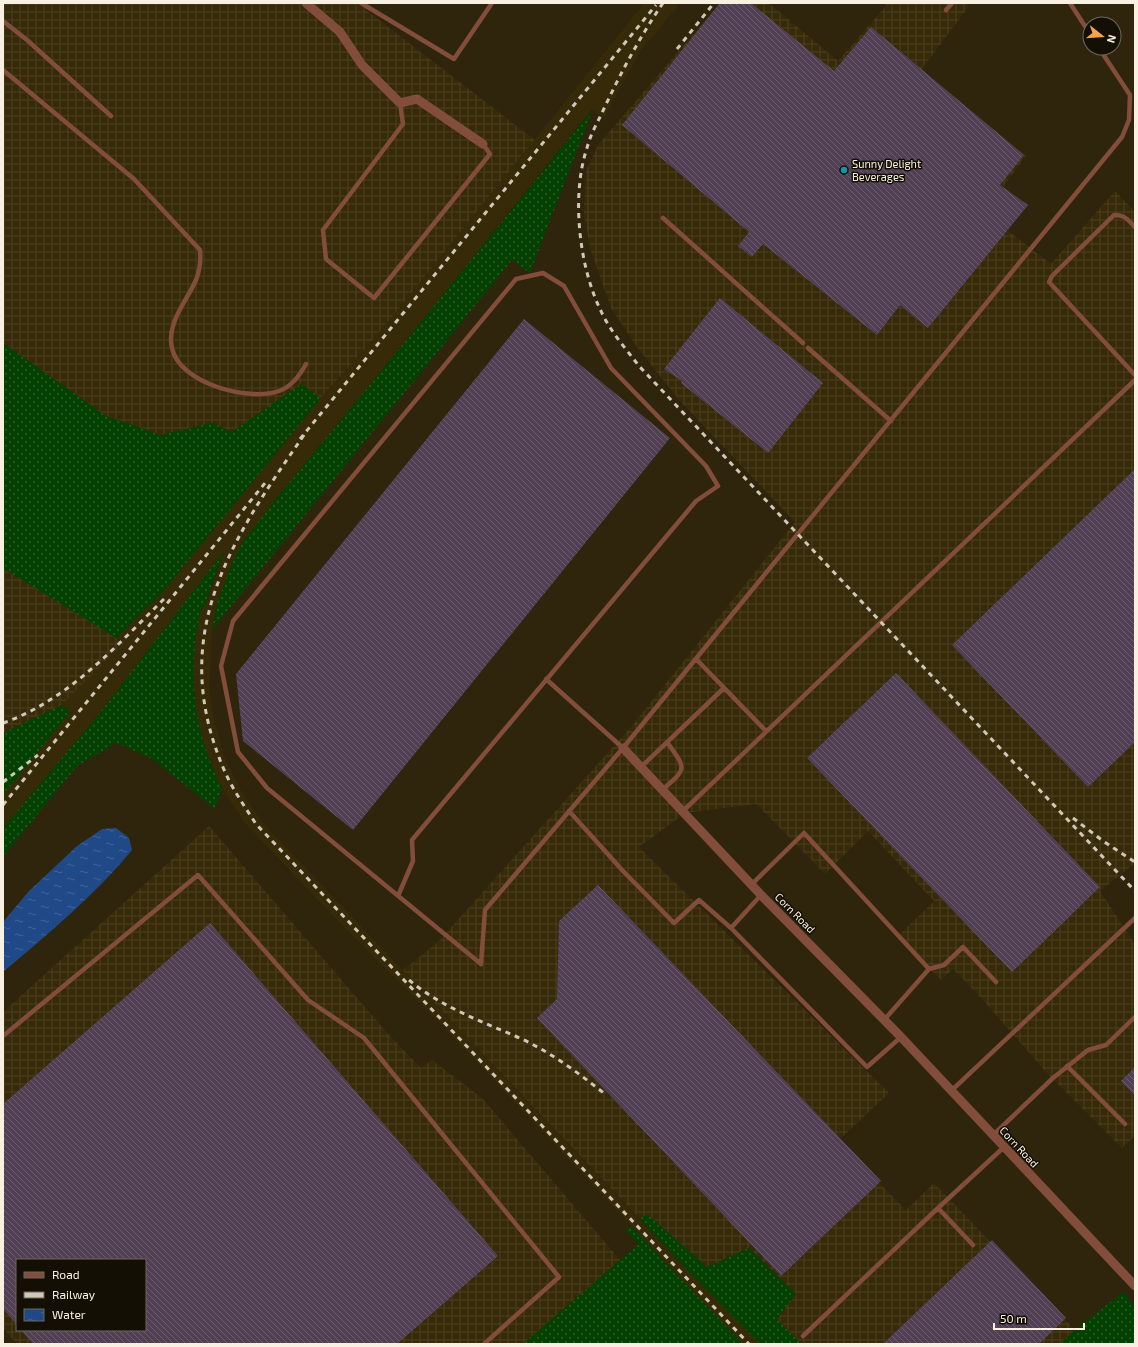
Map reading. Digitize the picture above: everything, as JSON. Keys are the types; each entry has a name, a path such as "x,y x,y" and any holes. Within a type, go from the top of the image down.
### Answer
{"street":[{"path":"306,3 340,32 362,65 400,103 417,99 483,144"},
{"name":"Corn Road","path":"623,748 761,896 884,1020 1003,1148 1135,1286"}],"lane":[{"path":"362,3 454,59 492,3"},
{"path":"946,10 952,3"},
{"path":"1070,3 1082,22"},
{"path":"3,21 27,40 111,116"},
{"path":"398,896 413,862 412,840 696,501 718,486 706,466 611,368 564,286 543,273 516,279 233,621 221,666 238,752 267,788 398,896 481,964 485,910 623,748 1122,137 1129,120 1130,96 1104,56"},
{"path":"3,70 134,179 200,250 201,265 196,280 177,316 171,332 172,348 176,359 188,371 220,389 252,395 279,391 288,386 300,375 306,364"},
{"path":"400,103 403,124 323,230 326,259 374,298 490,154 483,144"},
{"path":"1135,227 1126,217 1120,214 1114,215 1052,276 1049,282 1135,375"},
{"path":"663,218 803,343"},
{"path":"808,348 891,421"},
{"path":"683,812 766,731 1135,380"},
{"path":"696,659 766,731"},
{"path":"546,679 623,748"},
{"path":"641,767 724,688"},
{"path":"662,790 680,775 682,770 680,760 667,742"},
{"path":"569,811 674,923 699,900 731,928 867,1067 901,1038"},
{"path":"751,885 804,833 930,969"},
{"path":"3,1036 198,875 308,1000 364,1038 559,1277 484,1344"},
{"path":"731,928 761,896"},
{"path":"951,1091 1135,918"},
{"path":"884,1020 930,969 944,965 963,947 996,982"},
{"path":"992,1136 1067,1066 1088,1050 1106,1045 1135,1017"},
{"path":"1067,1066 1125,1124"},
{"path":"803,1336 1003,1148"},
{"path":"938,1208 973,1245"}],"shaded area":[{"path":"3,3 357,3 535,140 385,326 321,398 301,384 232,432 212,423 161,435 106,416 3,343"},
{"path":"644,3 677,3 679,5 639,53 604,118 592,109 400,348 275,500 217,604 212,630 209,688 214,720 224,756 241,791 263,823 693,1276 760,1344 743,1344 443,1026 334,917 244,822 222,788 205,749 196,712 192,666 195,637 201,609 205,607 224,553 99,714 3,828 3,795 71,711 62,705 124,643 116,638 161,594 321,398 385,326"},
{"path":"720,3 769,3 838,61 886,6 885,3 965,3 969,6 921,70 1026,156 1002,188 1027,207 1007,230 1051,264 1115,191 1135,212 1135,863 1100,891 1135,944 1135,1136 1122,1148 1046,1072 982,999 953,969 941,980 898,936 934,901 868,831 825,874 756,804 685,813 639,847 889,1093 838,1141 906,1210 934,1183 1075,1330 1060,1344 801,1344 777,1319 796,1294 749,1248 707,1267 647,1214 640,1219 403,970 438,942 631,727 795,522 679,400 637,347 611,308 590,248 584,213 586,171 598,145"},
{"path":"3,568 125,642 62,705 3,733"},
{"path":"209,826 389,1035 421,1068 432,1060 482,1098 620,1260 523,1344 17,1344 3,1328 3,1012"}],"green space":[{"path":"593,109 530,273 512,260 212,630 217,604 230,568 242,543 275,500"},
{"path":"3,343 106,416 161,435 212,423 232,432 301,384 321,398 161,594 116,638 3,568"},
{"path":"224,551 206,601 205,608 201,609 194,656 195,700 198,722 212,766 222,788 215,809 151,758 116,743 77,766 3,857 3,828 99,714"},
{"path":"62,705 71,711 3,795 3,733"},
{"path":"647,1214 707,1267 749,1248 796,1294 777,1319 801,1344 760,1344 693,1276 640,1219"},
{"path":"631,1226 743,1344 523,1344 639,1244 626,1231"},
{"path":"1123,1292 1135,1306 1135,1344 1060,1344 1075,1330"}],"water":[{"path":"116,828 129,838 132,850 86,899 54,929 3,972 3,922 29,891 77,846 102,829"}],"building":[{"name":"Sunny Delight Beverages","path":"720,3 751,3 834,71 871,27 1024,155 1000,185 1028,205 928,328 900,305 877,335 763,244 752,257 738,246 749,232 622,125"},
{"path":"720,298 823,383 768,453 681,383 682,381 664,369"},
{"path":"524,319 670,438 353,830 243,741 236,674"},
{"path":"1135,469 1135,742 1088,787 952,645"},
{"path":"896,673 1100,887 1012,972 807,758"},
{"path":"598,885 881,1181 781,1276 537,1018 557,999 559,921"},
{"path":"210,923 498,1256 397,1344 33,1344 22,1331 146,1331 146,1259 16,1259 16,1324 3,1309 3,1104"},
{"path":"1135,1067 1135,1096 1121,1081"},
{"path":"992,1240 1066,1318 1039,1344 883,1344"}],"railway":[{"path":"663,3 654,16 615,86 591,135 582,167 579,187 580,231 587,274 601,311 618,340 639,366 1135,891"},
{"path":"677,49 714,3"},
{"path":"300,439 656,5"},
{"path":"304,435 252,514 230,553 214,593 204,635 202,678 208,723 228,779 256,824 749,1344"},
{"path":"3,805 265,483"},
{"path":"3,723 27,713 71,686 110,652 166,597"},
{"path":"3,782 38,755"},
{"path":"1073,818 1103,841 1135,862"},
{"path":"409,980 446,1005 539,1048 573,1070 605,1094"}],"place":[{"name":"Sunny Delight Beverages","path":"844,170"}]}
